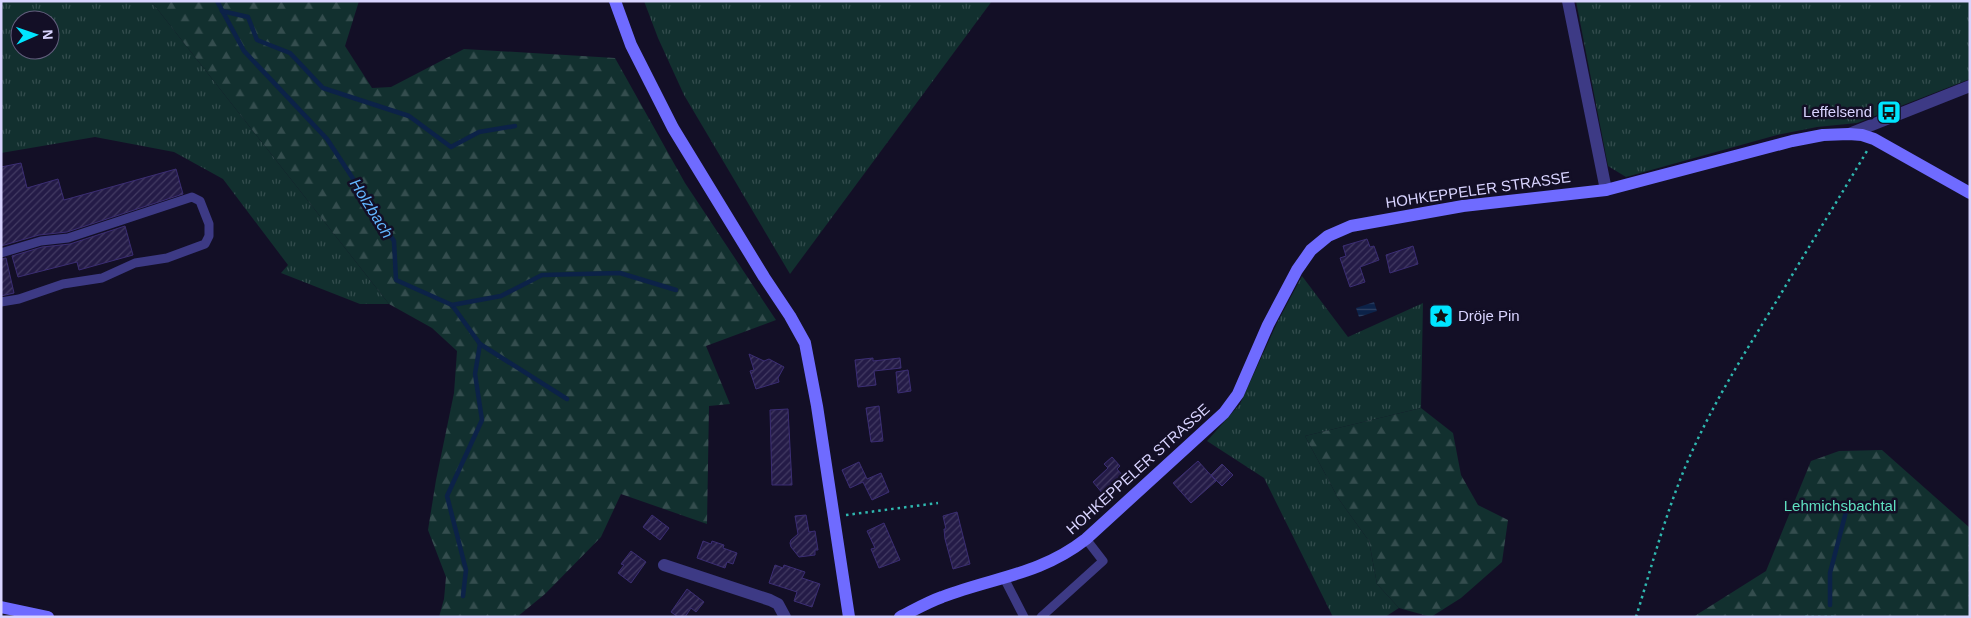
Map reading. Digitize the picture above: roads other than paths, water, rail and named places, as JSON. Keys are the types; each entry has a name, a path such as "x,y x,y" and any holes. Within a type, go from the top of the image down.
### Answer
{"street":[{"path":"615,1 631,46 664,112 806,343 849,617"},
{"path":"1568,1 1606,190"},
{"path":"1849,134 1970,86"},
{"name":"HOHKEPPELER STRASSE","path":"900,617 942,597 1049,562 1068,553 1086,539 1224,413 1238,394 1268,325 1297,270 1311,250 1328,236 1351,226 1462,206 1606,190 1792,140 1823,135 1862,135 1874,139 1970,193"},
{"path":"664,565 770,600 778,604 785,617"},
{"path":"1,607 48,617"}],"lane":[{"path":"1,253 42,241 68,238 192,197 200,201 209,224 209,236 205,244 167,258 135,263 102,278 63,284 19,299 1,302"},
{"path":"1041,617 1103,562 1086,539"},
{"path":"1004,578 1024,617"}],"water":[{"path":"1374,302 1377,311 1359,317 1356,308"}],"waterway":[{"name":"Holzbach","path":"217,1 244,51 327,139 394,241 396,280 452,305 480,344 567,399"},
{"path":"222,11 248,17 257,40 290,53 323,88 409,116 451,147 479,132 515,126"},
{"path":"452,305 501,296 542,275 620,273 676,290"},
{"path":"463,596 466,570 447,496 482,420 475,374 480,344"},
{"path":"1830,605 1830,573 1848,504"}],"place":[{"name":"Leffelsend","path":"1889,112"},
{"name":"Dröje Pin","path":"1441,316"}],"park label":[{"name":"Lehmichsbachtal","path":"1840,506"}]}
